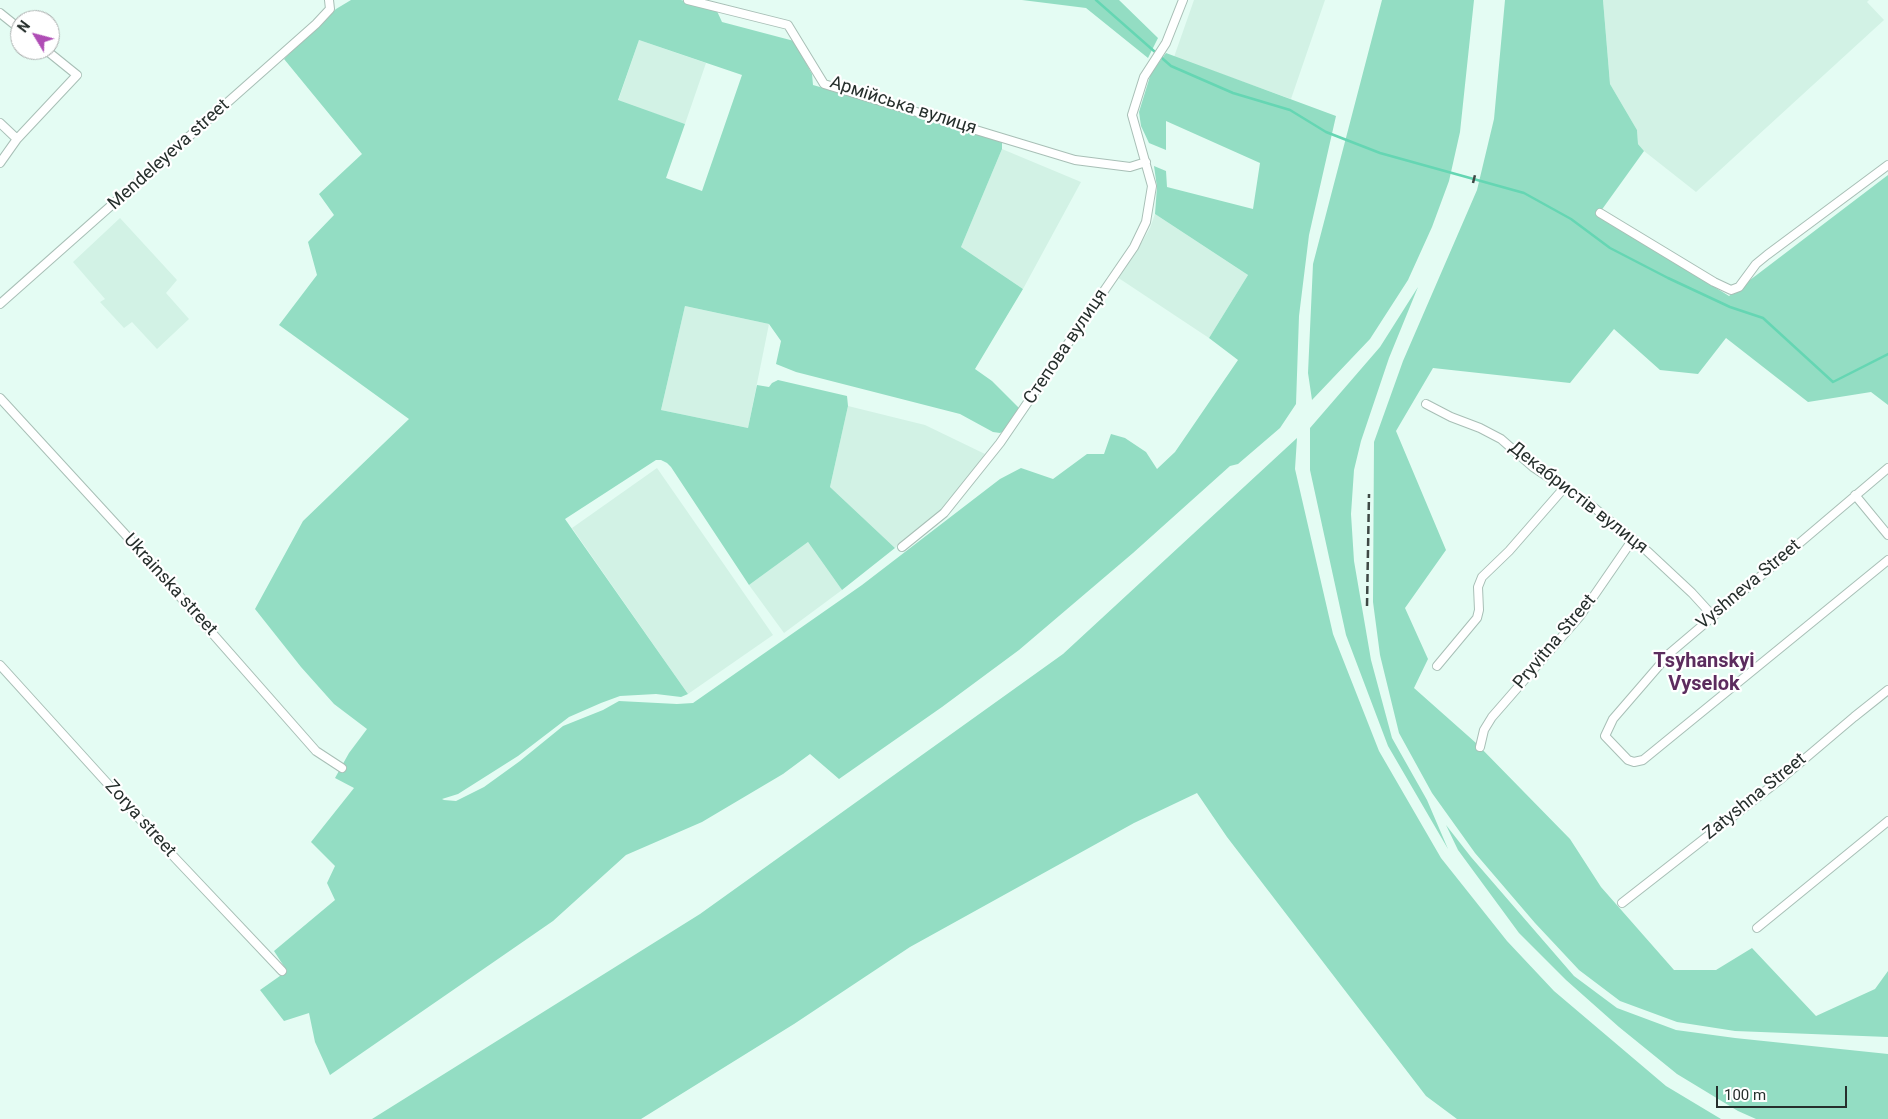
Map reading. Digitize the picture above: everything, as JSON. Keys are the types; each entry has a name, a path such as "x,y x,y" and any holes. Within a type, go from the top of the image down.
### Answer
{"street":[{"name":"Mendeleyeva street","path":"0,304 316,24 330,9 330,0"},
{"name":"Армійська вулиця","path":"688,0 788,26 824,84 1075,160 1130,167 1146,162"},
{"name":"Степова вулиця","path":"902,547 944,513 1000,443 1134,247 1146,222 1152,186 1132,115 1144,77 1166,43 1183,0"},
{"path":"0,13 10,21"},
{"path":"0,163 17,138 77,75 58,60"},
{"path":"0,123 17,138"},
{"path":"1600,213 1719,285 1731,290 1739,286 1762,259 1888,165"},
{"name":"Ukrainska street","path":"0,398 137,547 316,752 342,768"},
{"name":"Декабристів вулиця","path":"1426,404 1446,415 1492,434 1506,443 1532,467 1592,506 1633,539 1713,616"},
{"name":"Vyshneva Street","path":"1888,468 1661,661 1614,719 1605,736 1628,760 1634,762 1643,760 1888,560"},
{"path":"1437,666 1477,618 1479,610 1478,587 1482,577 1509,550 1564,488"},
{"path":"1855,495 1888,535"},
{"name":"Pryvitna Street","path":"1480,746 1484,730 1492,718 1580,616 1633,539"},
{"name":"Zorya street","path":"0,665 176,860 282,971"},
{"name":"Zatyshna Street","path":"1622,903 1782,778 1888,690"},
{"path":"1757,928 1888,821"}],"shaded area":[{"path":"1194,0 1325,0 1291,99 1174,57"},
{"path":"1603,0 1869,0 1867,2 1884,20 1696,192 1644,151 1638,144 1637,130 1610,84"},
{"path":"639,40 706,63 685,124 618,101"},
{"path":"1002,149 1081,182 1023,289 961,247"},
{"path":"1155,214 1248,275 1209,338 1117,277 1138,249 1150,228"},
{"path":"120,218 177,280 166,293 189,319 157,349 132,322 124,328 100,302 105,299 73,262"},
{"path":"685,306 769,324 748,428 661,410"},
{"path":"848,406 925,425 985,454 943,512 895,548 830,487"},
{"path":"657,468 773,635 688,694 572,528"},
{"path":"808,542 842,590 784,633 749,585"}],"green space":[{"path":"351,0 681,0 716,9 722,22 794,41 812,74 813,85 1002,140 1002,149 961,247 1023,289 975,369 992,381 1019,408 1006,430 1000,433 993,432 960,414 796,372 776,364 781,341 769,324 685,306 661,410 748,428 757,385 769,387 778,380 847,396 848,406 830,487 895,548 842,590 808,542 749,585 671,467 661,460 656,460 565,519 688,694 681,697 656,694 620,696 601,703 569,717 518,756 458,794 442,799 444,800 456,801 484,787 563,726 603,710 619,701 693,703 862,585 1000,479 1021,468 1053,479 1087,454 1104,454 1111,434 1125,438 1146,452 1157,469 1175,452 1238,360 1209,338 1248,275 1155,214 1157,187 1154,166 1166,171 1167,187 1253,209 1260,163 1166,121 1166,150 1149,143 1141,126 1139,112 1151,73 1166,53 1336,116 1309,235 1299,316 1296,404 1280,428 1238,464 1230,466 1133,553 1019,650 839,779 810,754 783,774 702,822 626,855 553,921 330,1075 315,1042 309,1013 284,1021 260,990 287,971 274,951 335,900 327,883 335,866 311,842 354,788 335,778 349,753 367,729 334,704 301,667 255,609 303,521 409,419 279,325 317,275 308,242 334,215 319,194 362,154 284,59 336,9","holes":["639,40 742,75 702,191 666,178 685,124 618,100"]},
{"path":"1022,0 1119,0 1158,38 1148,58 1086,8"},
{"path":"1382,0 1474,0 1460,132 1449,181 1432,227 1408,280 1370,339 1312,400 1308,373 1313,264"},
{"path":"1505,0 1603,0 1610,84 1637,130 1638,144 1644,151 1598,215 1729,296 1888,175 1888,405 1871,392 1808,402 1726,338 1698,374 1660,370 1614,329 1570,383 1433,368 1396,431 1446,550 1405,608 1428,659 1414,688 1476,743 1570,839 1601,887 1674,970 1716,970 1752,948 1816,1016 1875,989 1888,971 1888,1037 1735,1031 1677,1022 1620,1001 1579,970 1535,923 1475,853 1432,793 1399,733 1380,655 1373,602 1374,442 1403,361 1477,190 1494,119"},
{"path":"1418,287 1389,358 1361,441 1354,470 1351,514 1354,561 1371,660 1392,738 1427,800 1448,849 1388,746 1346,635 1310,470 1310,428 1380,347"},
{"path":"1297,438 1295,469 1333,634 1379,751 1441,858 1507,941 1554,991 1666,1086 1721,1119 1457,1119 1426,1096 1227,837 1197,793 1134,823 910,947 794,1024 641,1119 372,1119 700,914 1063,654"},
{"path":"1446,825 1471,857 1574,976 1617,1008 1676,1030 1888,1054 1888,1119 1756,1119 1738,1111 1677,1074 1619,1027 1566,980 1519,933 1458,850"}],"waterway":[{"path":"1096,0 1171,66 1233,93 1290,110 1326,132 1380,153 1524,193 1571,219 1610,248 1730,307 1763,318 1833,382 1888,354"}],"railway":[{"path":"1473,183 1475,175"},
{"path":"1367,606 1369,494"}],"district":[{"name":"Tsyhanskyi Vyselok","path":"1704,674"}]}
